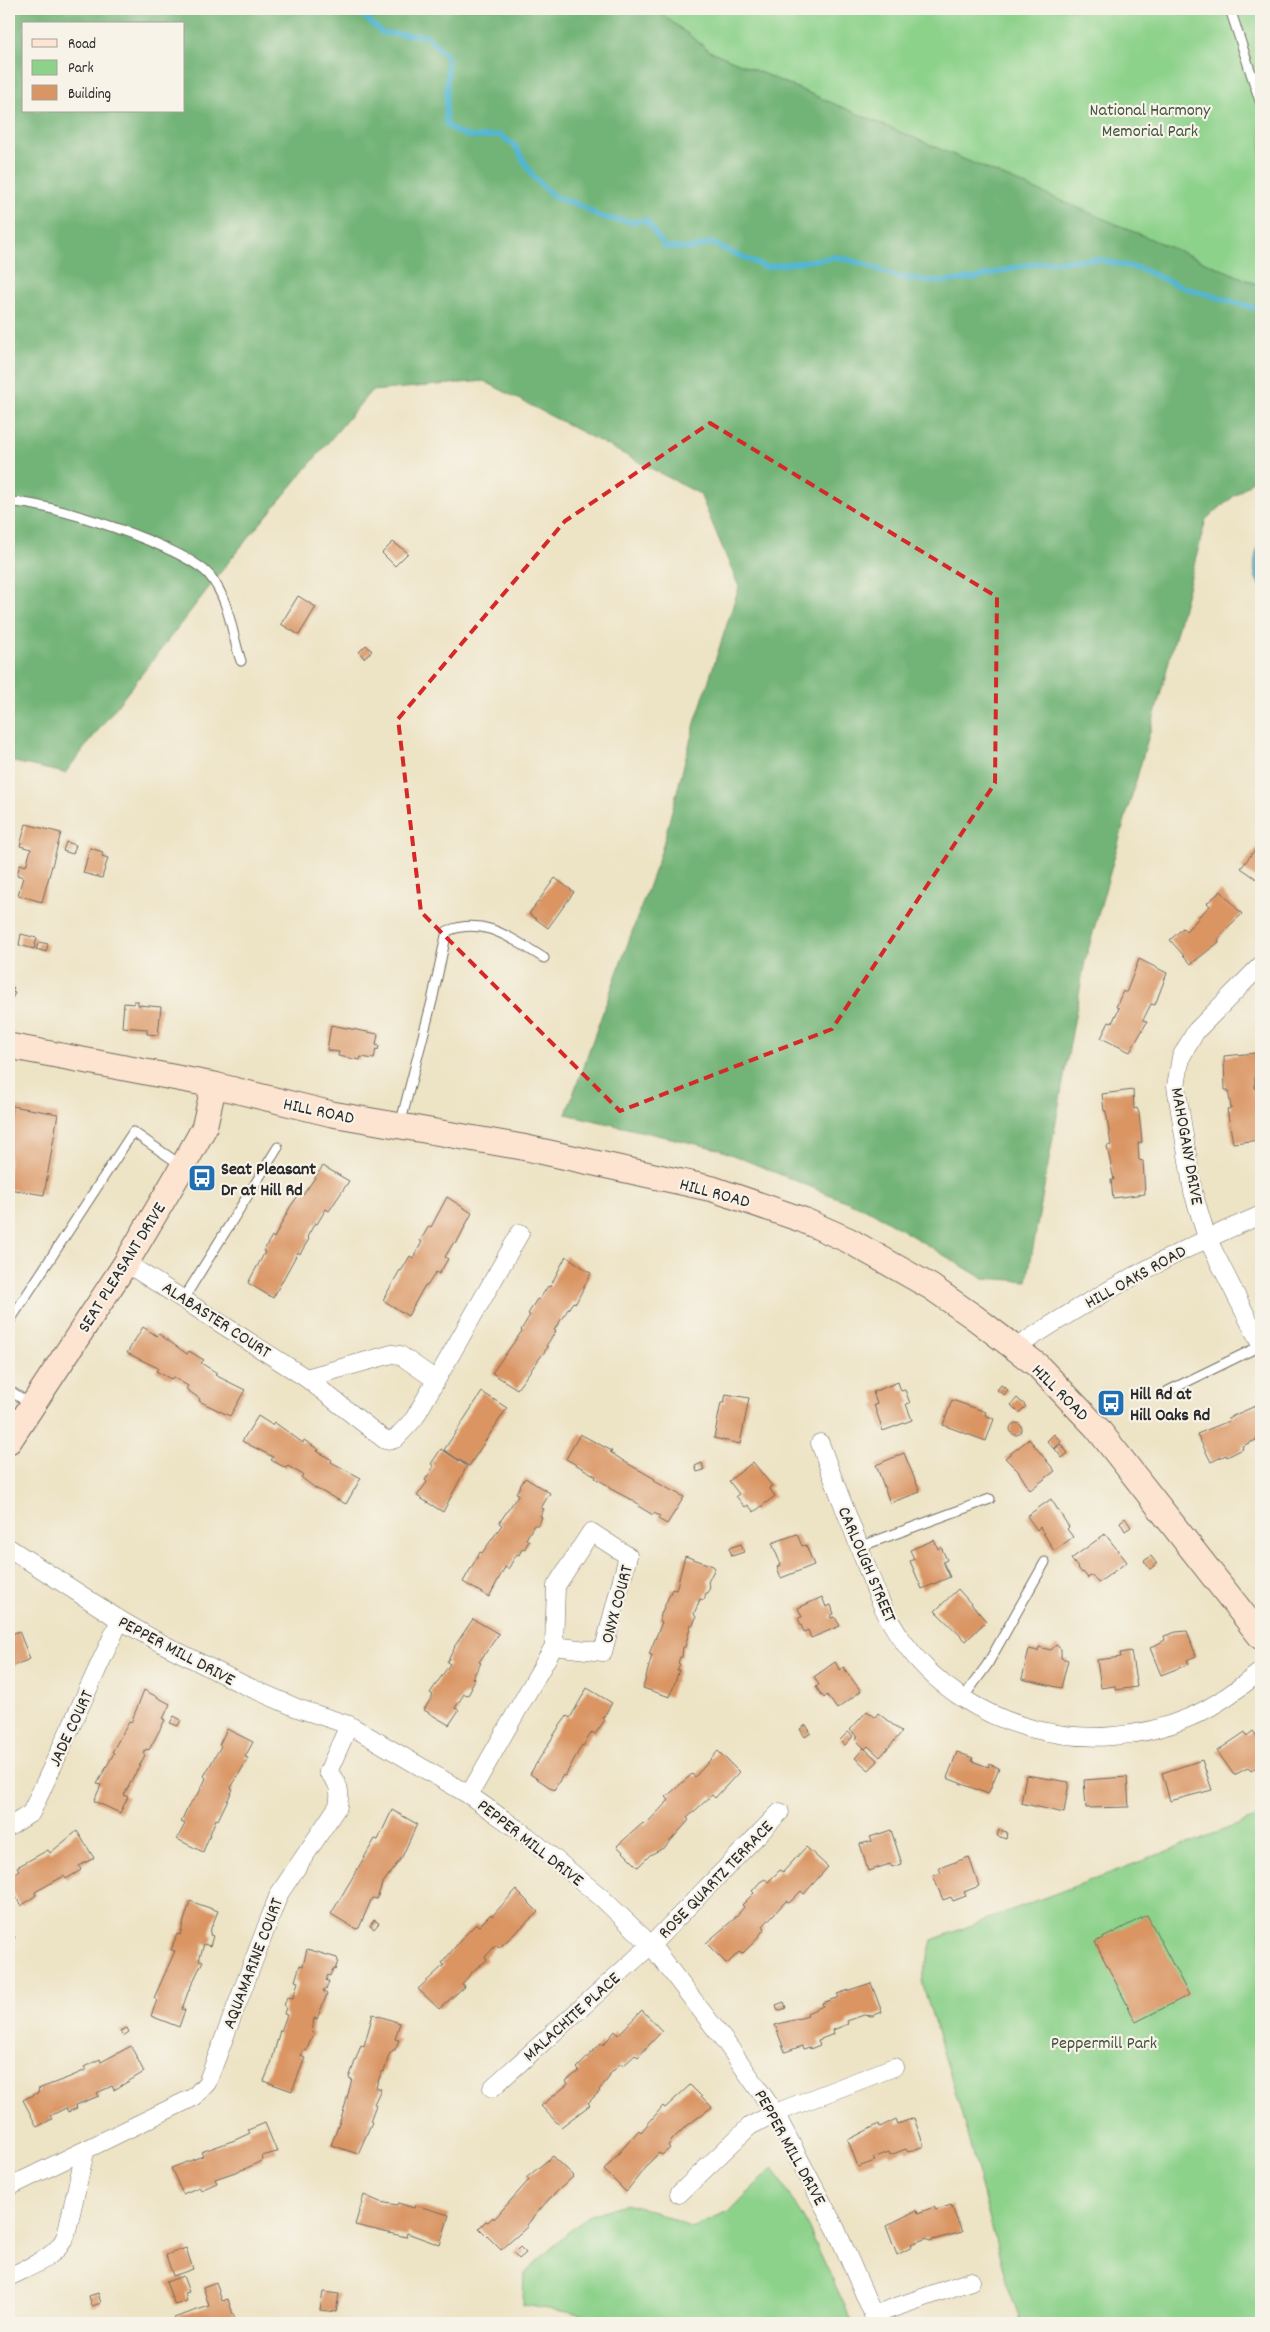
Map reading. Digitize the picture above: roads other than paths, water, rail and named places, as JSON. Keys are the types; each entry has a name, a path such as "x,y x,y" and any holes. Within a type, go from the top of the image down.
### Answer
{"street":[{"name":"MAHOGANY DRIVE","path":"1260,1345 1207,1238 1193,1192 1176,1075 1181,1057 1196,1031 1261,965"},
{"name":"HILL ROAD","path":"9,1046 214,1085 332,1114 522,1147 713,1189 750,1200 830,1232 889,1262 967,1312 1037,1365 1097,1428 1261,1637"},
{"name":"SEAT PLEASANT DRIVE","path":"9,1441 126,1262 183,1166 204,1128 214,1085"},
{"name":"HILL OAKS ROAD","path":"1015,1348 1130,1277 1207,1238 1261,1215"},
{"name":"ALABASTER COURT","path":"126,1262 306,1378 385,1440 395,1439 414,1419 520,1233"},
{"path":"306,1378 392,1354 400,1355 436,1380"},
{"name":"CARLOUGH STREET","path":"820,1443 886,1614 903,1641 938,1679 963,1698 999,1718 1026,1727 1071,1736 1114,1737 1148,1732 1207,1709 1261,1672"},
{"name":"ONYX COURT","path":"469,1795 554,1646 556,1586 591,1532 628,1556 603,1652 554,1646"},
{"name":"PEPPER MILL DRIVE","path":"9,1548 120,1620 242,1684 297,1708 349,1725 469,1795 527,1836 602,1898 651,1945 732,2051 775,2113 836,2229 875,2319"},
{"name":"JADE COURT","path":"9,1826 31,1813 120,1620"},
{"name":"AQUAMARINE COURT","path":"9,2187 85,2152 194,2097 207,2083 278,1894 338,1806 341,1793 336,1780 328,1772 349,1725"},
{"name":"ROSE QUARTZ TERRACE","path":"651,1945 780,1812"},
{"name":"MALACHITE PLACE","path":"492,2088 651,1945"},
{"path":"679,2194 750,2126 775,2113 894,2067"},
{"path":"9,2277 52,2255 62,2246 85,2152"},
{"path":"875,2319 971,2281"}],"lane":[{"path":"1230,9 1261,104"},
{"path":"9,502 31,504 120,530 193,562 210,575 229,611 241,661"},
{"path":"400,1125 432,1001 447,931 462,925 493,928 544,958"},
{"path":"9,1322 133,1132 183,1166"},
{"path":"184,1298 278,1147"},
{"path":"1168,1391 1260,1345"},
{"path":"9,1390 32,1406"},
{"path":"859,1547 990,1498"},
{"path":"963,1698 987,1665 1045,1562"}],"water":[{"path":"1261,538 1261,587 1256,576 1255,556"}],"waterway":[{"path":"356,9 382,33 426,36 447,56 446,124 452,129 471,137 500,135 515,146 533,176 554,197 580,205 600,217 633,222 646,220 665,247 689,249 711,243 765,267 837,257 864,264 898,277 939,282 977,278 1016,267 1045,262 1096,259 1141,269 1179,286 1261,310"}],"place":[{"name":"Seat Pleasant Dr at Hill Rd","path":"202,1178"},
{"name":"Hill Rd at Hill Oaks Rd","path":"1111,1403"}],"park label":[{"name":"National Harmony Memorial Park","path":"1150,119"},
{"name":"Peppermill Park","path":"1104,2042"}]}
